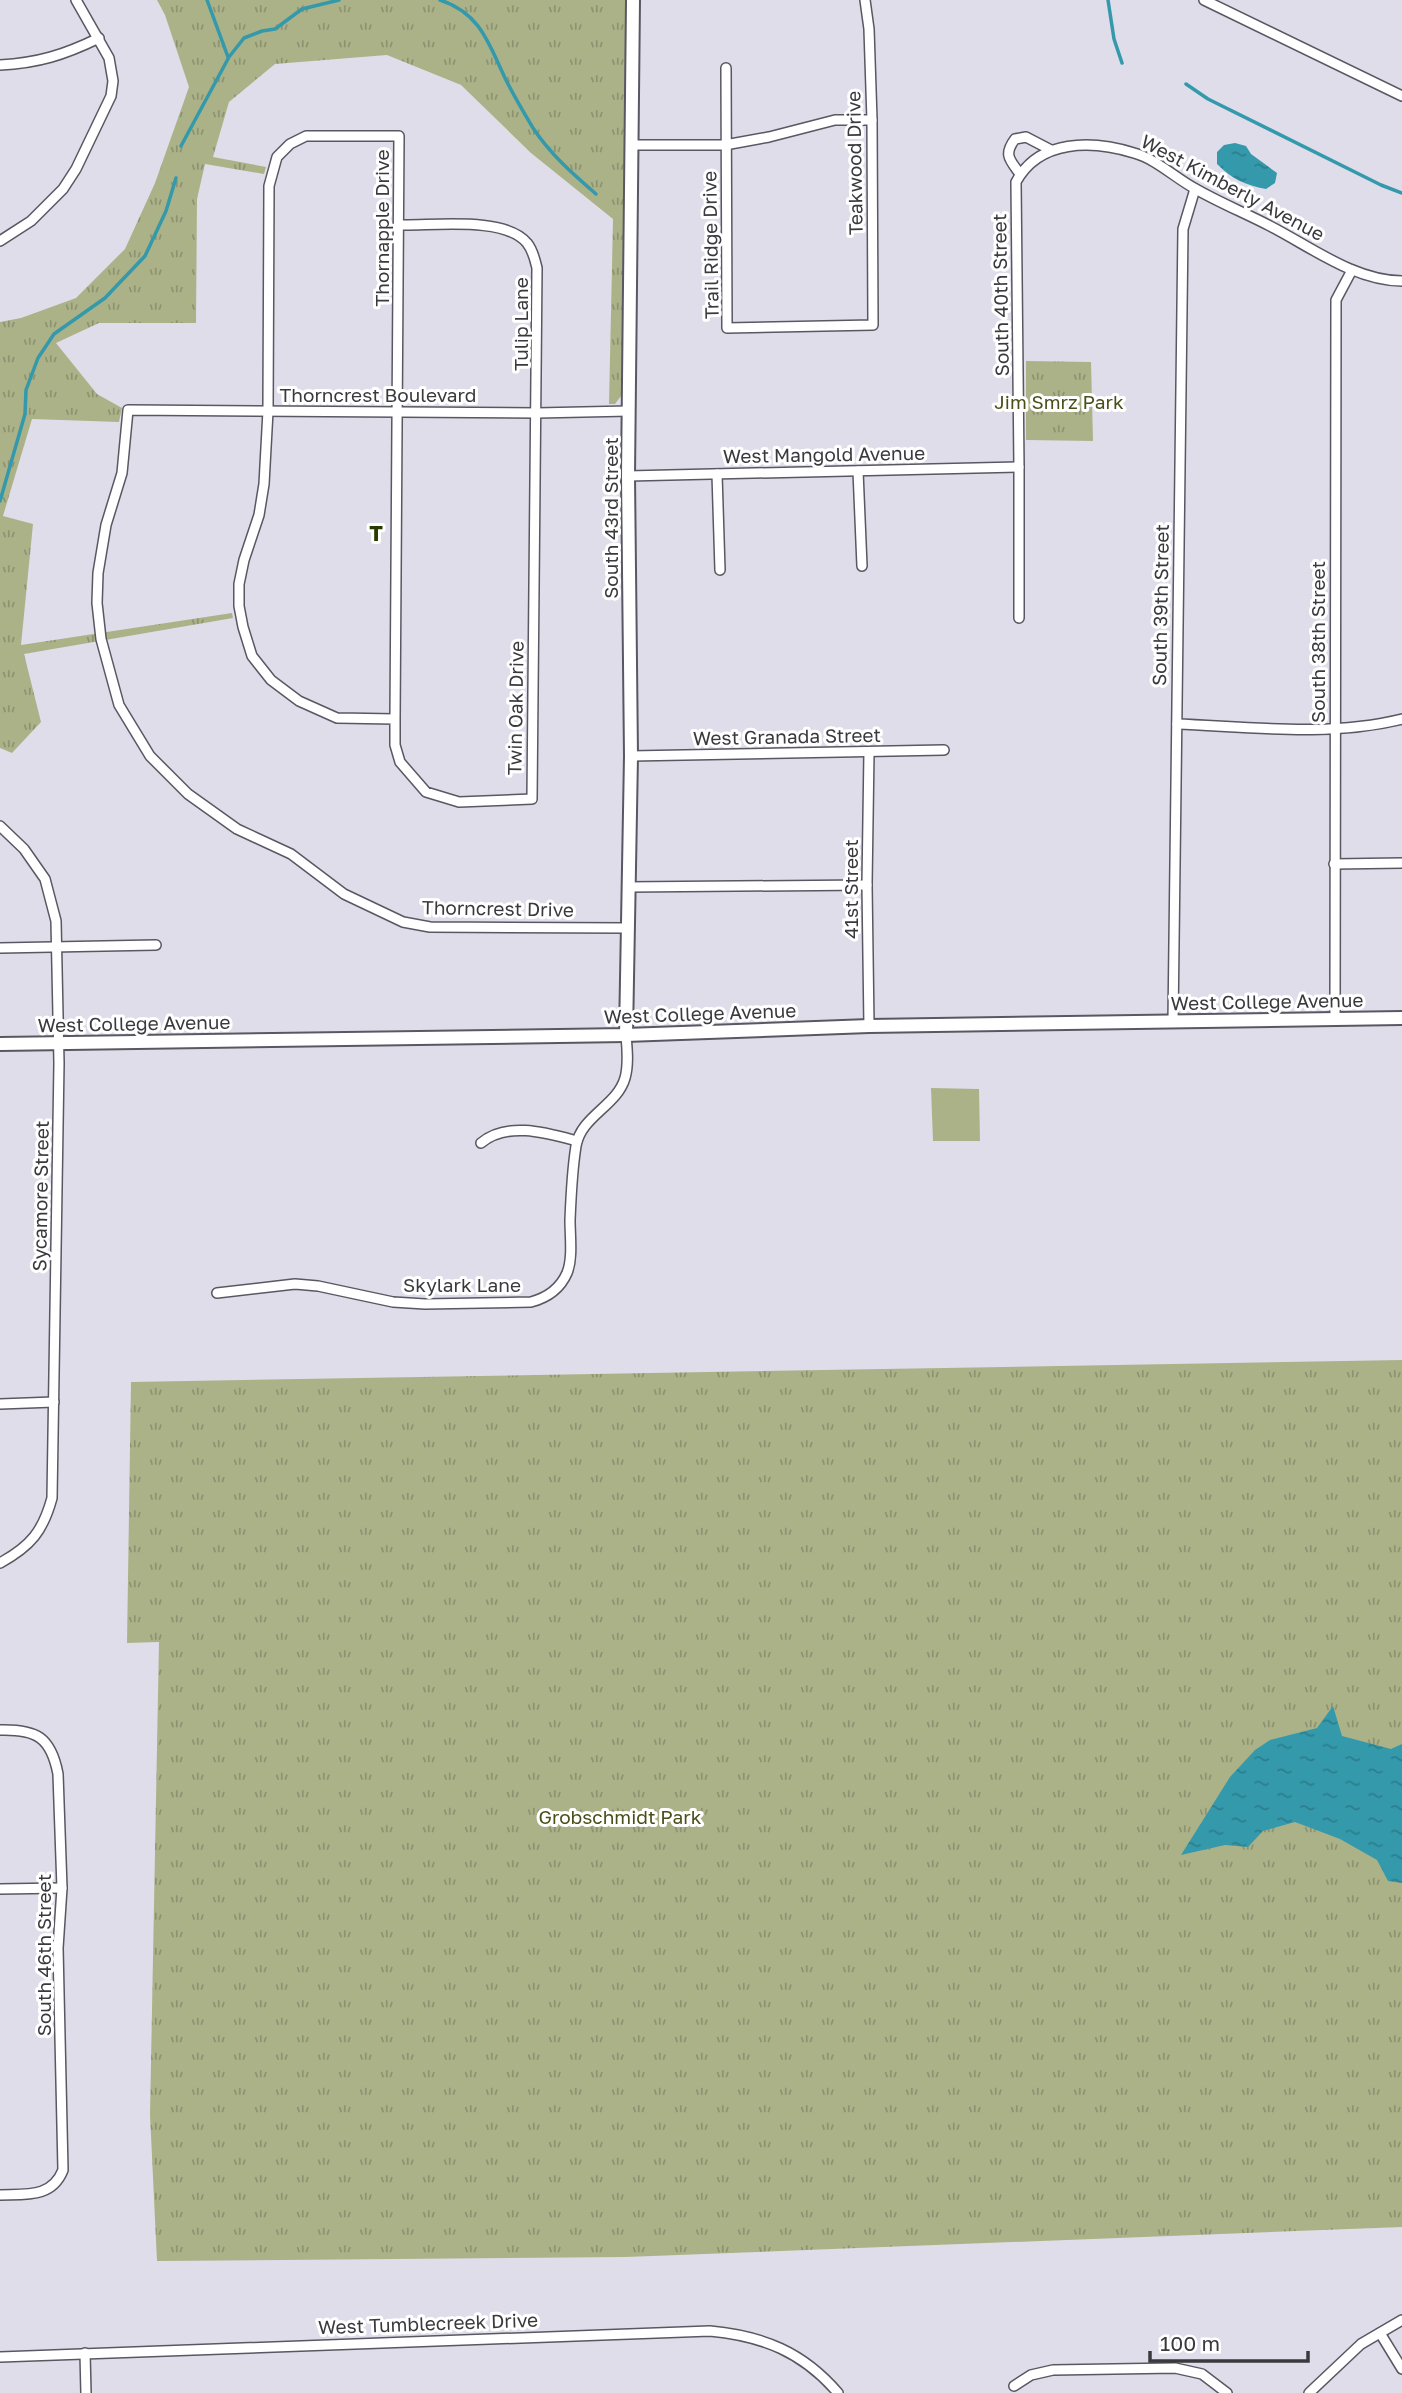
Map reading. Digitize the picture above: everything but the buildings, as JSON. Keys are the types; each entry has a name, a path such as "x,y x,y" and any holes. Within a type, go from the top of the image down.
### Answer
{"street":[{"path":"0,240 31,221 63,189 111,96 113,81 110,58 76,0"},
{"name":"South 43rd Street","path":"626,1035 631,756 628,476 633,0"},
{"name":"Teakwood Drive","path":"865,0 869,29 872,120 873,325"},
{"path":"1204,0 1402,96"},
{"path":"0,65 28,64 65,55 99,38"},
{"path":"725,145 726,68"},
{"path":"633,145 725,145 835,120 872,120"},
{"name":"Thornapple Drive","path":"268,411 269,186 277,157 290,144 306,136 399,136 396,410"},
{"name":"South 40th Street","path":"1018,618 1018,178 1009,158 1008,148 1015,139 1026,137 1051,150"},
{"name":"Trail Ridge Drive","path":"725,145 727,328 873,325"},
{"name":"West Kimberly Avenue","path":"1018,178 1032,160 1051,150 1079,145 1108,146 1138,153 1195,189 1352,270 1389,281 1402,281"},
{"name":"South 39th Street","path":"1173,1022 1183,229 1195,189"},
{"name":"Tulip Lane","path":"400,225 495,226 513,232 527,242 537,268 537,413"},
{"name":"South 38th Street","path":"1335,1018 1336,300 1352,270"},
{"name":"Thorncrest Boulevard","path":"128,410 537,413 629,411"},
{"name":"Thorncrest Drive","path":"128,410 122,473 106,525 98,573 97,603 101,639 119,705 150,756 188,794 237,829 291,854 344,894 404,922 430,927 628,928"},
{"name":"Twin Oak Drive","path":"396,410 395,745 400,762 426,792 458,802 532,799 537,413"},
{"path":"268,411 264,484 259,515 239,584 239,606 252,656 271,680 299,701 317,710 337,718 395,719"},
{"name":"West Mangold Avenue","path":"628,476 1020,467"},
{"path":"858,471 862,566"},
{"path":"717,474 720,570"},
{"path":"1177,724 1335,730 1373,727 1402,719"},
{"name":"West Granada Street","path":"631,756 944,750"},
{"name":"41st Street","path":"869,752 869,1026"},
{"name":"Sycamore Street","path":"0,826 24,849 45,879 54,907 58,947 59,1044 52,1498 47,1516 30,1542 20,1552 0,1563"},
{"path":"1334,864 1402,863"},
{"path":"628,887 867,885"},
{"path":"0,948 156,946"},
{"name":"West College Avenue","path":"0,1044 626,1035 869,1026 1402,1018"},
{"name":"Skylark Lane","path":"217,1293 295,1284 318,1286 393,1302 425,1304 531,1302 545,1299 566,1275 570,1259 571,1182 577,1141 588,1122 617,1094 625,1078 626,1035"},
{"path":"481,1143 489,1136 522,1131 577,1141"},
{"path":"0,1404 54,1402"},
{"name":"South 46th Street","path":"0,1730 25,1731 39,1735 55,1755 58,1774 62,1888 58,1948 63,2170 59,2181 50,2189 32,2194 0,2195"},
{"path":"0,1889 62,1888"},
{"path":"1309,2393 1360,2344 1402,2320"},
{"name":"West Tumblecreek Drive","path":"0,2357 710,2331 742,2334 794,2354 826,2379 838,2393"},
{"path":"1380,2333 1402,2369"},
{"path":"85,2353 86,2393"},
{"path":"1014,2386 1031,2375 1053,2370 1175,2368 1202,2374 1227,2393"}],"green space":[{"path":"157,0 626,0 624,392 615,404 609,404 613,219 531,153 461,85 387,55 275,64 229,102 213,157 266,167 264,174 205,164 197,199 196,323 99,323 56,343 97,394 122,408 119,422 32,419 3,516 33,524 21,645 232,613 233,618 24,654 41,722 12,753 0,748 0,322 21,318 76,298 125,249 155,183 189,87 165,15"},
{"name":"Jim Smrz Park","path":"1026,361 1091,362 1093,441 1026,440"},
{"path":"931,1088 979,1089 980,1141 933,1141"},
{"name":"Grobschmidt Park","path":"1402,1360 1402,2227 626,2257 157,2261 150,2115 159,1642 127,1643 131,1382"}],"water":[{"path":"1235,143 1246,146 1251,154 1277,173 1275,183 1266,189 1252,186 1239,181 1217,164 1217,152 1224,145"},
{"path":"1333,1706 1342,1736 1391,1749 1402,1744 1402,1883 1388,1881 1377,1860 1340,1839 1295,1822 1263,1831 1248,1847 1225,1845 1181,1855 1230,1777 1255,1750 1270,1740 1317,1728"}],"waterway":[{"path":"207,0 228,57"},
{"path":"181,146 229,57 244,38 275,29 302,9 339,0"},
{"path":"440,0 465,13 474,22 540,138 570,171 596,194"},
{"path":"1108,0 1114,39 1122,63"},
{"path":"1186,84 1208,99 1402,193"},
{"path":"0,501 25,414 26,390 38,358 54,334 105,298 145,256 166,211 176,178"}],"district":[{"name":"T","path":"376,533"}]}
